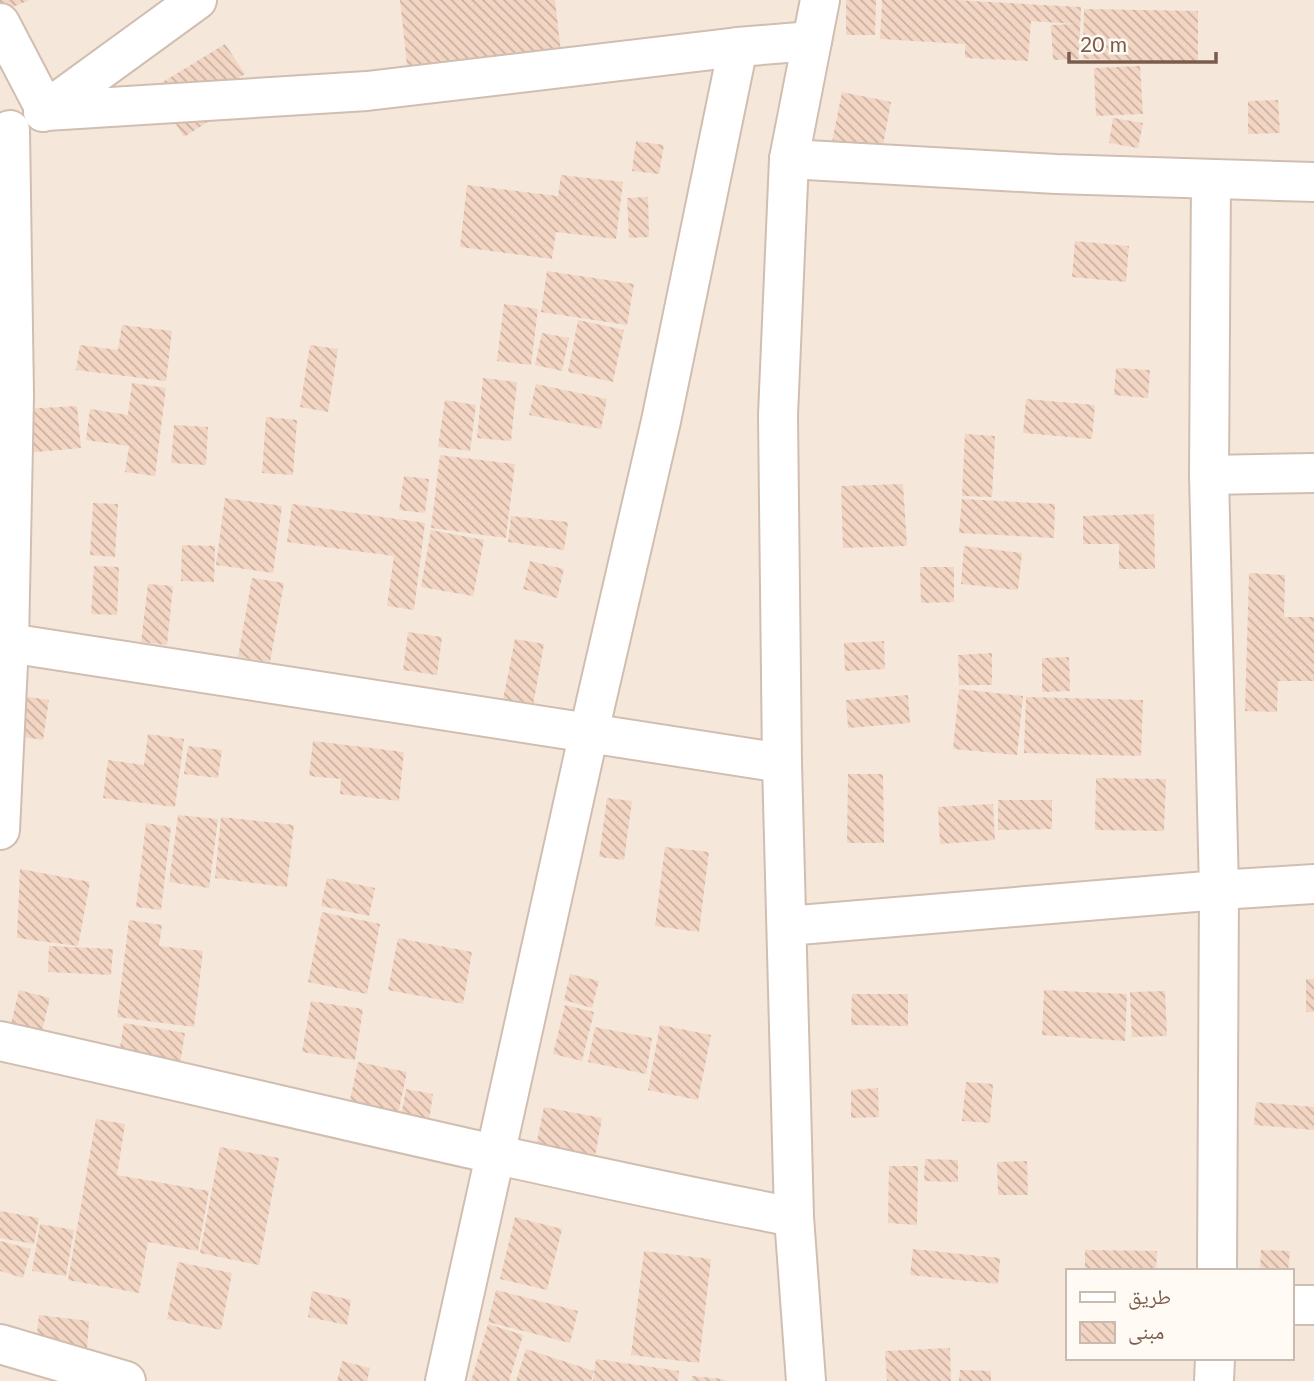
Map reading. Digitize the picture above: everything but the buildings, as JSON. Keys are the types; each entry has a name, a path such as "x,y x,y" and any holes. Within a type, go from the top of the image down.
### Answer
{"street":[{"path":"0,830 9,643 14,395 5,132 46,111 197,0"},
{"path":"806,1381 794,1217 782,763 778,415 789,159 820,0"},
{"path":"0,23 46,111"},
{"path":"46,111 367,91 738,47 812,41"},
{"path":"445,1381 657,434 738,47"},
{"path":"789,159 1056,174 1314,182"},
{"path":"1211,180 1209,475 1219,890 1217,1269"},
{"path":"1209,475 1314,473"},
{"path":"9,643 782,763"},
{"path":"787,926 1314,884"},
{"path":"0,1041 243,1095 497,1156 647,1189 794,1217"},
{"path":"1293,1305 1314,1305"},
{"path":"0,1344 126,1381"},
{"path":"1214,1381 1215,1360"}],"shaded area":[{"path":"0,0 1314,0 1314,1381 0,1381"}]}
